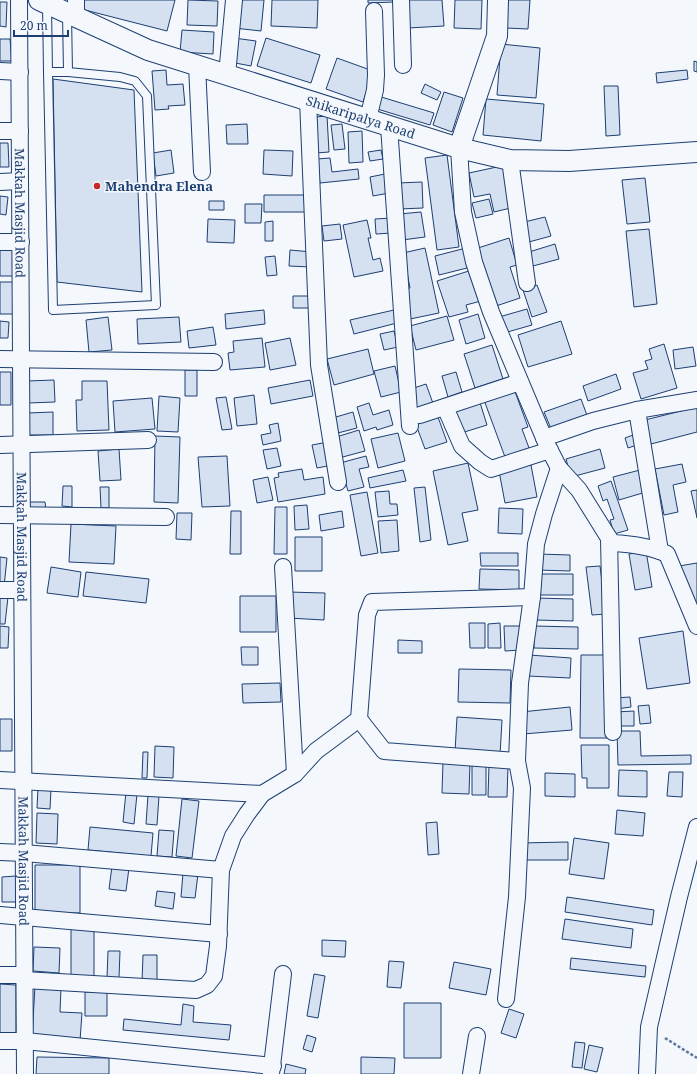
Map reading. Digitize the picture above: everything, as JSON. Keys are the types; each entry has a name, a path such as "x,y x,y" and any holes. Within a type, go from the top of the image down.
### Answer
{"street":[{"name":"Makkah Masjid Road","path":"19,0 25,1074"},
{"path":"227,75 234,0"},
{"path":"401,0 403,65"},
{"path":"498,0 497,36 459,148 463,212 474,262 491,312 547,444 559,468 579,490 612,543 635,544 667,554 697,626"},
{"name":"Shikaripalya Road","path":"43,2 73,10 148,50 459,148 510,160 569,161 697,152"},
{"path":"368,119 375,90 376,75 374,11"},
{"path":"197,65 202,172"},
{"path":"0,71 20,72"},
{"path":"308,100 319,364 338,482"},
{"path":"388,126 415,421 445,407 520,382"},
{"path":"0,131 20,132"},
{"path":"510,160 527,283"},
{"path":"0,182 20,181"},
{"path":"0,242 21,242"},
{"path":"0,359 214,362"},
{"path":"445,407 462,446 480,462 491,469 547,444 593,421 637,410 697,400"},
{"path":"637,410 660,551"},
{"path":"0,445 148,440"},
{"path":"506,999 517,897 521,819 522,788 517,761 520,683 532,597 536,544 559,468"},
{"path":"0,515 166,517"},
{"path":"609,538 613,732"},
{"path":"283,567 295,774"},
{"path":"0,590 22,590"},
{"path":"517,761 384,751 359,719 367,615 372,602 532,597"},
{"path":"0,975 196,990 207,985 214,976 218,946 221,870 234,836 246,814 262,794 295,774 316,751 359,719"},
{"path":"0,780 23,780 262,794"},
{"path":"647,1074 649,1027 697,827"},
{"path":"0,852 221,870"},
{"path":"0,915 219,934"},
{"path":"0,1041 25,1041 272,1070 283,974"},
{"path":"472,1074 477,1036"}],"lane":[{"path":"43,2 48,72 53,310 156,305 147,96 135,81 120,77 68,72 48,72"},
{"path":"68,72 73,10"}],"path":[{"path":"649,1027 697,1058"}],"building":[{"path":"83,0 175,0 167,31 81,9"},
{"path":"188,0 218,1 217,26 187,25"},
{"path":"237,0 264,0 261,31 234,28"},
{"path":"272,0 318,0 317,28 271,26"},
{"path":"368,0 394,0 394,2 368,3"},
{"path":"406,0 442,0 444,26 408,28"},
{"path":"455,0 482,0 481,29 454,28"},
{"path":"508,0 530,0 528,29 506,28"},
{"path":"0,2 7,2 6,27 0,26"},
{"path":"182,30 214,32 213,54 180,52"},
{"path":"234,38 256,41 251,66 230,62"},
{"path":"266,38 320,55 311,83 257,66"},
{"path":"0,39 10,39 12,61 0,61"},
{"path":"501,44 540,48 536,98 497,95"},
{"path":"337,58 373,71 363,102 326,89"},
{"path":"694,61 697,62 697,72 694,71"},
{"path":"166,70 167,85 183,84 185,105 168,106 169,109 155,110 152,71"},
{"path":"687,70 688,79 657,83 656,73"},
{"name":"Mahendra Elena","path":"53,79 134,90 142,292 57,282"},
{"path":"425,84 441,92 437,100 421,93"},
{"path":"604,86 618,86 620,135 606,136"},
{"path":"444,92 463,98 452,132 433,125"},
{"path":"378,96 434,113 430,125 374,108"},
{"path":"486,99 544,104 541,141 483,135"},
{"path":"327,116 329,152 316,153 315,117"},
{"path":"247,124 248,144 227,144 226,125"},
{"path":"342,124 345,149 334,150 331,125"},
{"path":"362,131 363,162 349,163 348,132"},
{"path":"0,143 8,143 9,167 0,167"},
{"path":"171,150 174,173 156,176 153,153"},
{"path":"264,150 293,151 292,176 263,174"},
{"path":"381,150 383,159 370,161 368,152"},
{"path":"447,155 459,247 437,250 425,158"},
{"path":"330,158 332,172 358,169 359,179 320,183 317,159"},
{"path":"506,165 515,207 494,212 490,194 474,197 469,173"},
{"path":"385,174 389,193 373,196 370,177"},
{"path":"645,178 650,222 627,224 622,180"},
{"path":"422,182 423,208 399,209 398,183"},
{"path":"264,195 310,195 310,212 264,212"},
{"path":"0,196 8,197 6,215 0,214"},
{"path":"489,199 493,214 476,218 472,203"},
{"path":"209,201 224,201 224,210 209,210"},
{"path":"245,204 262,204 261,223 245,223"},
{"path":"421,212 425,237 402,240 399,214"},
{"path":"545,217 551,236 525,243 520,223"},
{"path":"391,218 392,233 376,234 375,219"},
{"path":"208,219 235,220 234,243 207,242"},
{"path":"367,220 371,238 368,238 373,260 380,258 383,271 354,277 343,225"},
{"path":"273,221 273,241 265,241 265,222"},
{"path":"340,224 342,239 324,241 322,226"},
{"path":"649,229 657,304 634,307 626,231"},
{"path":"509,238 517,265 510,267 520,298 496,306 478,248"},
{"path":"555,244 559,259 533,266 529,252"},
{"path":"425,248 439,313 410,319 404,290 410,288 403,253"},
{"path":"466,248 471,267 439,275 435,256"},
{"path":"0,250 13,250 13,276 0,276"},
{"path":"290,250 312,252 311,267 289,266"},
{"path":"275,256 277,275 267,276 265,257"},
{"path":"472,270 481,301 466,305 468,312 449,317 437,281"},
{"path":"0,282 13,282 14,314 0,314"},
{"path":"537,285 547,312 532,317 523,290"},
{"path":"293,296 313,296 313,308 293,308"},
{"path":"527,309 532,325 504,333 499,317"},
{"path":"264,310 265,324 226,329 225,314"},
{"path":"394,310 397,323 354,334 350,320"},
{"path":"478,314 485,338 466,344 459,320"},
{"path":"447,316 454,340 416,350 410,326"},
{"path":"108,317 112,350 89,352 86,320"},
{"path":"179,317 181,342 138,344 137,319"},
{"path":"0,321 9,322 8,338 0,338"},
{"path":"561,321 572,354 528,367 518,335"},
{"path":"213,327 216,345 189,348 187,331"},
{"path":"394,331 398,347 384,350 380,334"},
{"path":"262,338 265,367 230,370 228,353 234,352 233,341"},
{"path":"290,338 296,365 270,370 265,343"},
{"path":"664,344 677,388 641,399 633,373 648,369 645,361 652,359 649,349"},
{"path":"492,345 503,379 475,388 464,354"},
{"path":"693,347 696,366 675,369 673,350"},
{"path":"368,349 374,374 334,385 327,359"},
{"path":"395,366 401,392 381,397 374,371"},
{"path":"185,370 197,370 197,396 185,396"},
{"path":"0,372 11,372 11,405 0,405"},
{"path":"456,372 462,392 448,397 442,376"},
{"path":"616,374 621,389 588,401 583,386"},
{"path":"54,380 55,402 28,403 27,381"},
{"path":"310,380 313,396 271,404 268,388"},
{"path":"82,381 107,381 109,430 77,431 76,400 82,400"},
{"path":"426,384 447,442 425,449 408,403 408,390"},
{"path":"514,389 528,427 522,429 529,448 505,457 484,400"},
{"path":"477,393 487,425 458,434 449,402"},
{"path":"254,395 257,424 237,426 234,398"},
{"path":"159,396 180,398 178,432 157,431"},
{"path":"226,397 232,429 222,430 216,398"},
{"path":"152,398 155,429 115,432 113,401"},
{"path":"581,399 588,418 552,431 544,412"},
{"path":"369,403 373,415 389,410 393,425 377,430 376,427 364,431 357,407"},
{"path":"697,407 697,432 651,444 645,420"},
{"path":"53,412 53,435 29,435 28,413"},
{"path":"353,412 357,428 334,434 329,419"},
{"path":"278,423 281,441 263,445 261,435 271,433 269,425"},
{"path":"359,430 365,451 339,458 333,438"},
{"path":"398,433 405,461 378,468 371,439"},
{"path":"636,434 640,444 628,448 625,438"},
{"path":"155,436 180,437 178,503 154,502"},
{"path":"328,442 333,465 317,468 312,445"},
{"path":"277,448 281,466 267,469 263,450"},
{"path":"119,449 121,480 100,481 98,451"},
{"path":"600,449 605,468 571,477 566,459"},
{"path":"227,456 230,506 202,507 198,457"},
{"path":"366,456 369,467 359,469 364,487 348,491 340,463"},
{"path":"468,463 478,510 462,513 468,541 448,545 433,471"},
{"path":"682,464 686,482 673,485 678,512 664,515 655,469"},
{"path":"531,465 537,497 505,503 499,471"},
{"path":"302,469 304,480 323,477 325,494 278,502 274,478 279,477 278,473"},
{"path":"403,470 406,481 370,488 368,478"},
{"path":"640,470 646,492 619,500 613,477"},
{"path":"268,477 273,500 257,503 253,480"},
{"path":"611,481 628,530 614,534 610,520 614,519 607,499 603,501 598,486"},
{"path":"63,486 72,486 72,507 62,506"},
{"path":"100,487 109,487 109,508 101,508"},
{"path":"425,487 431,540 420,542 414,488"},
{"path":"697,490 697,518 691,491"},
{"path":"389,491 390,504 397,504 398,515 378,517 375,492"},
{"path":"367,492 378,553 361,556 350,495"},
{"path":"27,502 45,502 46,510 27,510"},
{"path":"307,505 309,529 295,530 294,506"},
{"path":"275,507 287,507 287,554 274,554"},
{"path":"499,508 523,509 522,534 498,533"},
{"path":"231,511 241,511 241,554 230,554"},
{"path":"342,511 344,527 321,531 319,515"},
{"path":"177,513 192,513 191,540 176,539"},
{"path":"397,520 399,551 381,553 378,521"},
{"path":"71,524 116,526 114,564 69,562"},
{"path":"295,537 322,537 322,571 295,571"},
{"path":"646,551 652,587 635,590 629,554"},
{"path":"480,553 518,553 518,566 481,566"},
{"path":"538,554 570,555 570,571 537,570"},
{"path":"0,557 7,558 4,587 0,586"},
{"path":"697,563 697,621 679,566"},
{"path":"600,566 606,614 592,615 586,567"},
{"path":"51,567 81,572 78,597 47,593"},
{"path":"480,569 519,570 519,590 479,589"},
{"path":"86,572 149,579 146,603 83,596"},
{"path":"536,574 573,574 573,595 536,595"},
{"path":"288,592 325,593 324,620 288,618"},
{"path":"0,596 8,597 5,624 0,624"},
{"path":"240,596 276,596 276,632 240,632"},
{"path":"536,598 573,599 573,621 536,620"},
{"path":"469,623 485,623 485,648 470,648"},
{"path":"500,623 501,648 488,648 488,624"},
{"path":"0,626 9,627 8,648 0,648"},
{"path":"504,626 520,626 521,650 505,651"},
{"path":"534,626 578,627 578,649 534,648"},
{"path":"683,631 690,683 647,689 639,638"},
{"path":"398,640 422,641 422,653 398,653"},
{"path":"241,647 258,647 258,665 242,665"},
{"path":"529,655 571,658 570,678 528,676"},
{"path":"581,655 610,655 609,738 580,738"},
{"path":"459,669 511,670 510,703 458,702"},
{"path":"280,683 281,702 243,703 242,684"},
{"path":"630,697 631,707 616,709 615,698"},
{"path":"649,705 651,723 640,724 638,706"},
{"path":"570,707 572,730 523,734 521,712"},
{"path":"634,711 634,726 616,726 615,712"},
{"path":"457,717 502,720 500,755 455,752"},
{"path":"0,719 12,719 12,751 0,751"},
{"path":"617,731 640,731 641,756 691,755 691,764 618,765"},
{"path":"581,745 609,745 609,788 587,788 587,778 582,778"},
{"path":"155,746 174,747 173,778 154,777"},
{"path":"143,752 148,752 147,778 142,778"},
{"path":"443,761 470,762 469,794 442,793"},
{"path":"472,765 486,765 486,795 472,795"},
{"path":"489,765 508,766 507,797 488,797"},
{"path":"619,770 647,771 647,797 618,796"},
{"path":"669,772 683,772 682,797 667,796"},
{"path":"545,773 575,774 575,797 545,796"},
{"path":"38,788 51,789 50,809 37,808"},
{"path":"126,792 137,794 134,824 123,822"},
{"path":"148,795 159,796 157,825 146,824"},
{"path":"182,799 199,801 192,858 176,856"},
{"path":"617,810 645,813 643,836 615,834"},
{"path":"37,813 58,814 57,844 36,843"},
{"path":"437,822 439,854 428,855 426,823"},
{"path":"90,827 153,833 151,856 88,850"},
{"path":"159,830 174,831 172,857 157,856"},
{"path":"574,838 609,843 604,879 569,874"},
{"path":"568,842 568,860 520,860 520,843"},
{"path":"35,865 80,865 80,913 35,913"},
{"path":"112,866 129,868 126,891 109,889"},
{"path":"183,873 198,874 195,898 181,897"},
{"path":"16,876 16,902 2,902 2,877"},
{"path":"157,891 175,893 173,909 155,906"},
{"path":"567,897 654,910 652,925 565,912"},
{"path":"565,919 633,929 631,948 562,939"},
{"path":"71,927 94,927 94,978 71,977"},
{"path":"322,940 346,941 345,957 322,956"},
{"path":"34,947 60,948 59,973 33,971"},
{"path":"108,951 120,951 119,978 107,978"},
{"path":"143,955 157,955 157,982 142,982"},
{"path":"571,958 646,966 645,977 570,969"},
{"path":"389,961 404,962 401,988 387,987"},
{"path":"454,962 491,969 486,995 449,988"},
{"path":"314,974 325,976 318,1018 307,1016"},
{"path":"0,984 16,985 16,1033 0,1033"},
{"path":"35,986 61,988 60,1012 82,1013 80,1041 32,1038"},
{"path":"85,992 107,992 107,1016 85,1016"},
{"path":"404,1003 441,1003 441,1058 404,1058"},
{"path":"183,1004 194,1006 193,1022 231,1025 229,1040 123,1030 124,1019 181,1025"},
{"path":"509,1009 524,1014 516,1038 501,1033"},
{"path":"307,1035 316,1038 312,1052 303,1049"},
{"path":"575,1042 585,1043 582,1068 572,1067"},
{"path":"589,1045 603,1048 597,1072 584,1069"},
{"path":"37,1057 109,1058 109,1074 36,1074"},
{"path":"361,1057 395,1058 394,1074 361,1074"},
{"path":"286,1064 306,1069 305,1074 284,1074"}],"place":[{"name":"Mahendra Elena","path":"97,186"}]}
